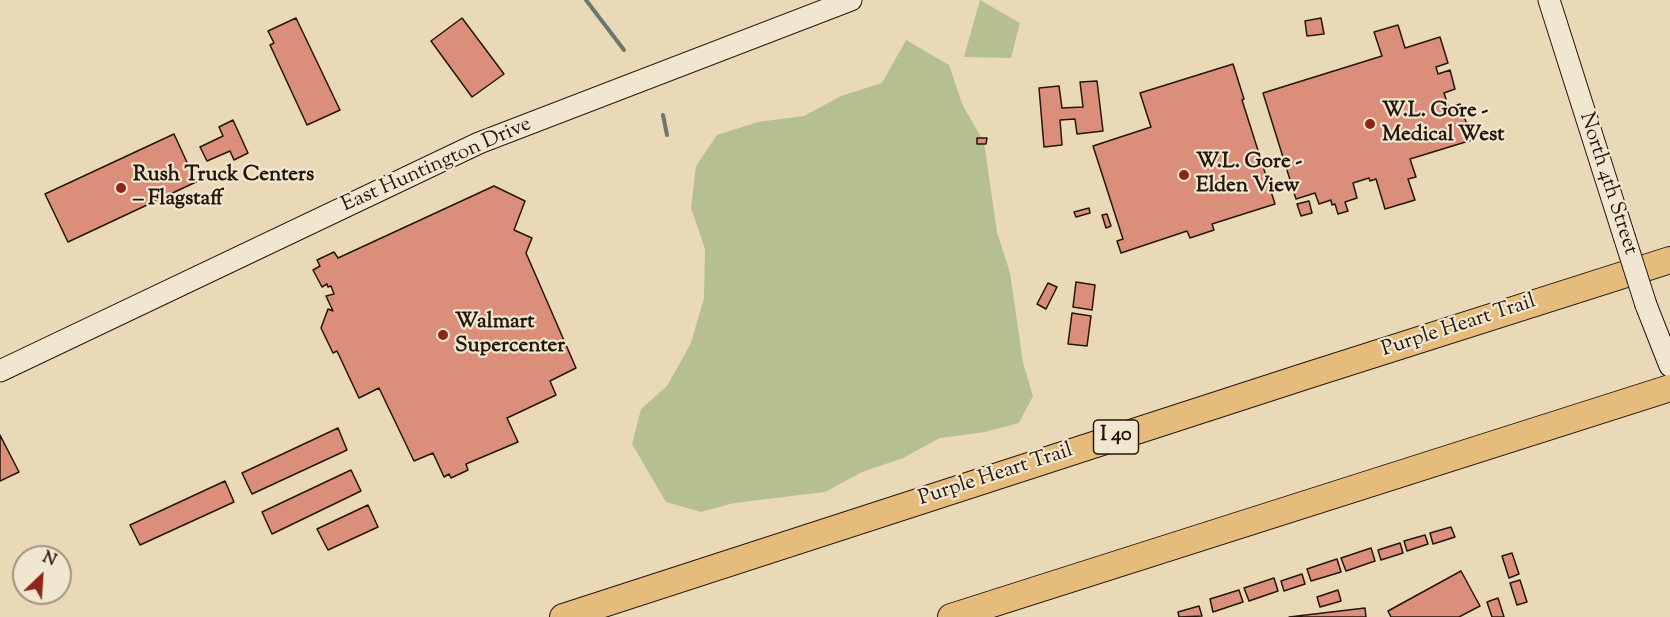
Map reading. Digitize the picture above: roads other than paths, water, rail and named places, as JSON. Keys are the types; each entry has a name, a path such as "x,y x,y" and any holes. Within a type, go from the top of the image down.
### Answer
{"highway":[{"name":"Purple Heart Trail","path":"562,617 1670,260"},
{"path":"951,617 1670,388"}],"street":[{"name":"East Huntington Drive","path":"0,371 479,143 851,0"},
{"name":"North 4th Street","path":"1549,0 1646,305 1667,359"}],"waterway":[{"path":"586,0 624,50"},
{"path":"663,115 667,135"}],"place":[{"name":"W.L. Gore - Medical West","path":"1370,124"},
{"name":"W.L. Gore - Elden View","path":"1184,175"},
{"name":"Rush Truck Centers – Flagstaff","path":"121,188"},
{"name":"Walmart Supercenter","path":"443,335"}]}
